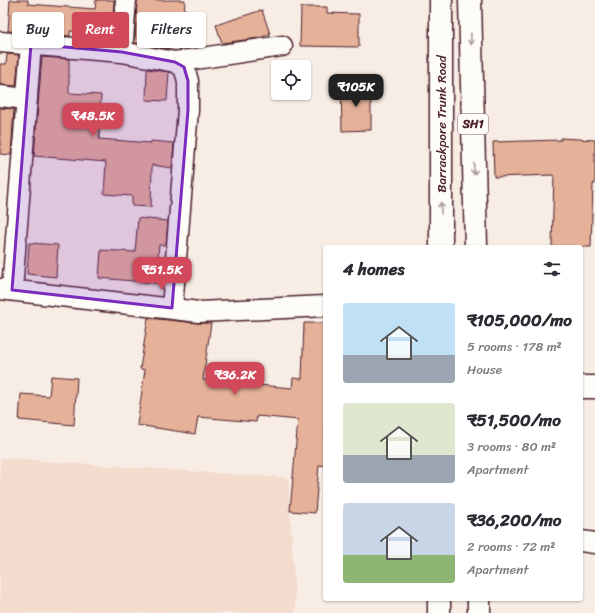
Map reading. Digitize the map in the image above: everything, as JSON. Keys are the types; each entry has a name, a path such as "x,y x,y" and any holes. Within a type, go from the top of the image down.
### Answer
{"main road":[{"name":"Barrackpore Trunk Road","path":"441,0 441,245"},
{"name":"SH1","path":"470,0 476,245"},
{"path":"583,387 595,388"},
{"path":"439,601 439,613"},
{"path":"479,601 479,613"}],"street":[{"path":"122,52 126,0"},
{"path":"0,42 12,43"},
{"path":"175,62 282,46"},
{"path":"64,47 122,52 175,62 184,67 188,81 188,110 172,308"},
{"path":"31,48 27,99 6,290 199,312 323,306"},
{"path":"0,96 27,99"},
{"path":"583,541 595,543"}],"highlighted area":[{"path":"31,44 122,52 175,62 184,67 188,81 188,110 172,308 12,290"}],"shaded area":[{"path":"0,458 288,478 296,613 0,613"}],"building":[{"path":"10,0 28,0 28,4 95,9 96,0 114,0 113,12 72,12 72,31 70,31 70,36 64,36 64,12 12,12 12,31 8,31"},
{"path":"137,0 185,0 184,12 137,12 137,43 135,43"},
{"path":"301,7 327,7 327,13 359,14 359,47 300,46"},
{"path":"262,10 270,34 259,38 222,43 216,25"},
{"path":"7,54 19,55 16,86 0,85 0,64 6,64"},
{"path":"42,57 69,59 69,93 101,95 99,139 151,143 151,141 174,143 172,168 152,165 151,207 132,206 132,196 104,194 106,162 34,156"},
{"path":"147,69 169,72 167,101 146,100"},
{"path":"371,85 371,130 342,131 341,86"},
{"path":"0,108 14,109 11,155 0,154"},
{"path":"561,138 595,140 595,184 593,184 591,247 583,247 583,245 552,245 554,175 494,177 493,142 561,140"},
{"path":"138,218 168,221 166,245 159,245 156,283 99,278 101,250 135,252"},
{"path":"29,243 58,245 56,277 27,274"},
{"path":"148,318 211,323 203,380 292,388 293,378 302,379 304,323 323,323 323,466 319,465 315,513 290,511 298,420 257,416 256,422 198,417 195,434 137,425 145,370 140,369"},
{"path":"51,376 77,378 74,425 19,420 21,394 49,396"}]}
